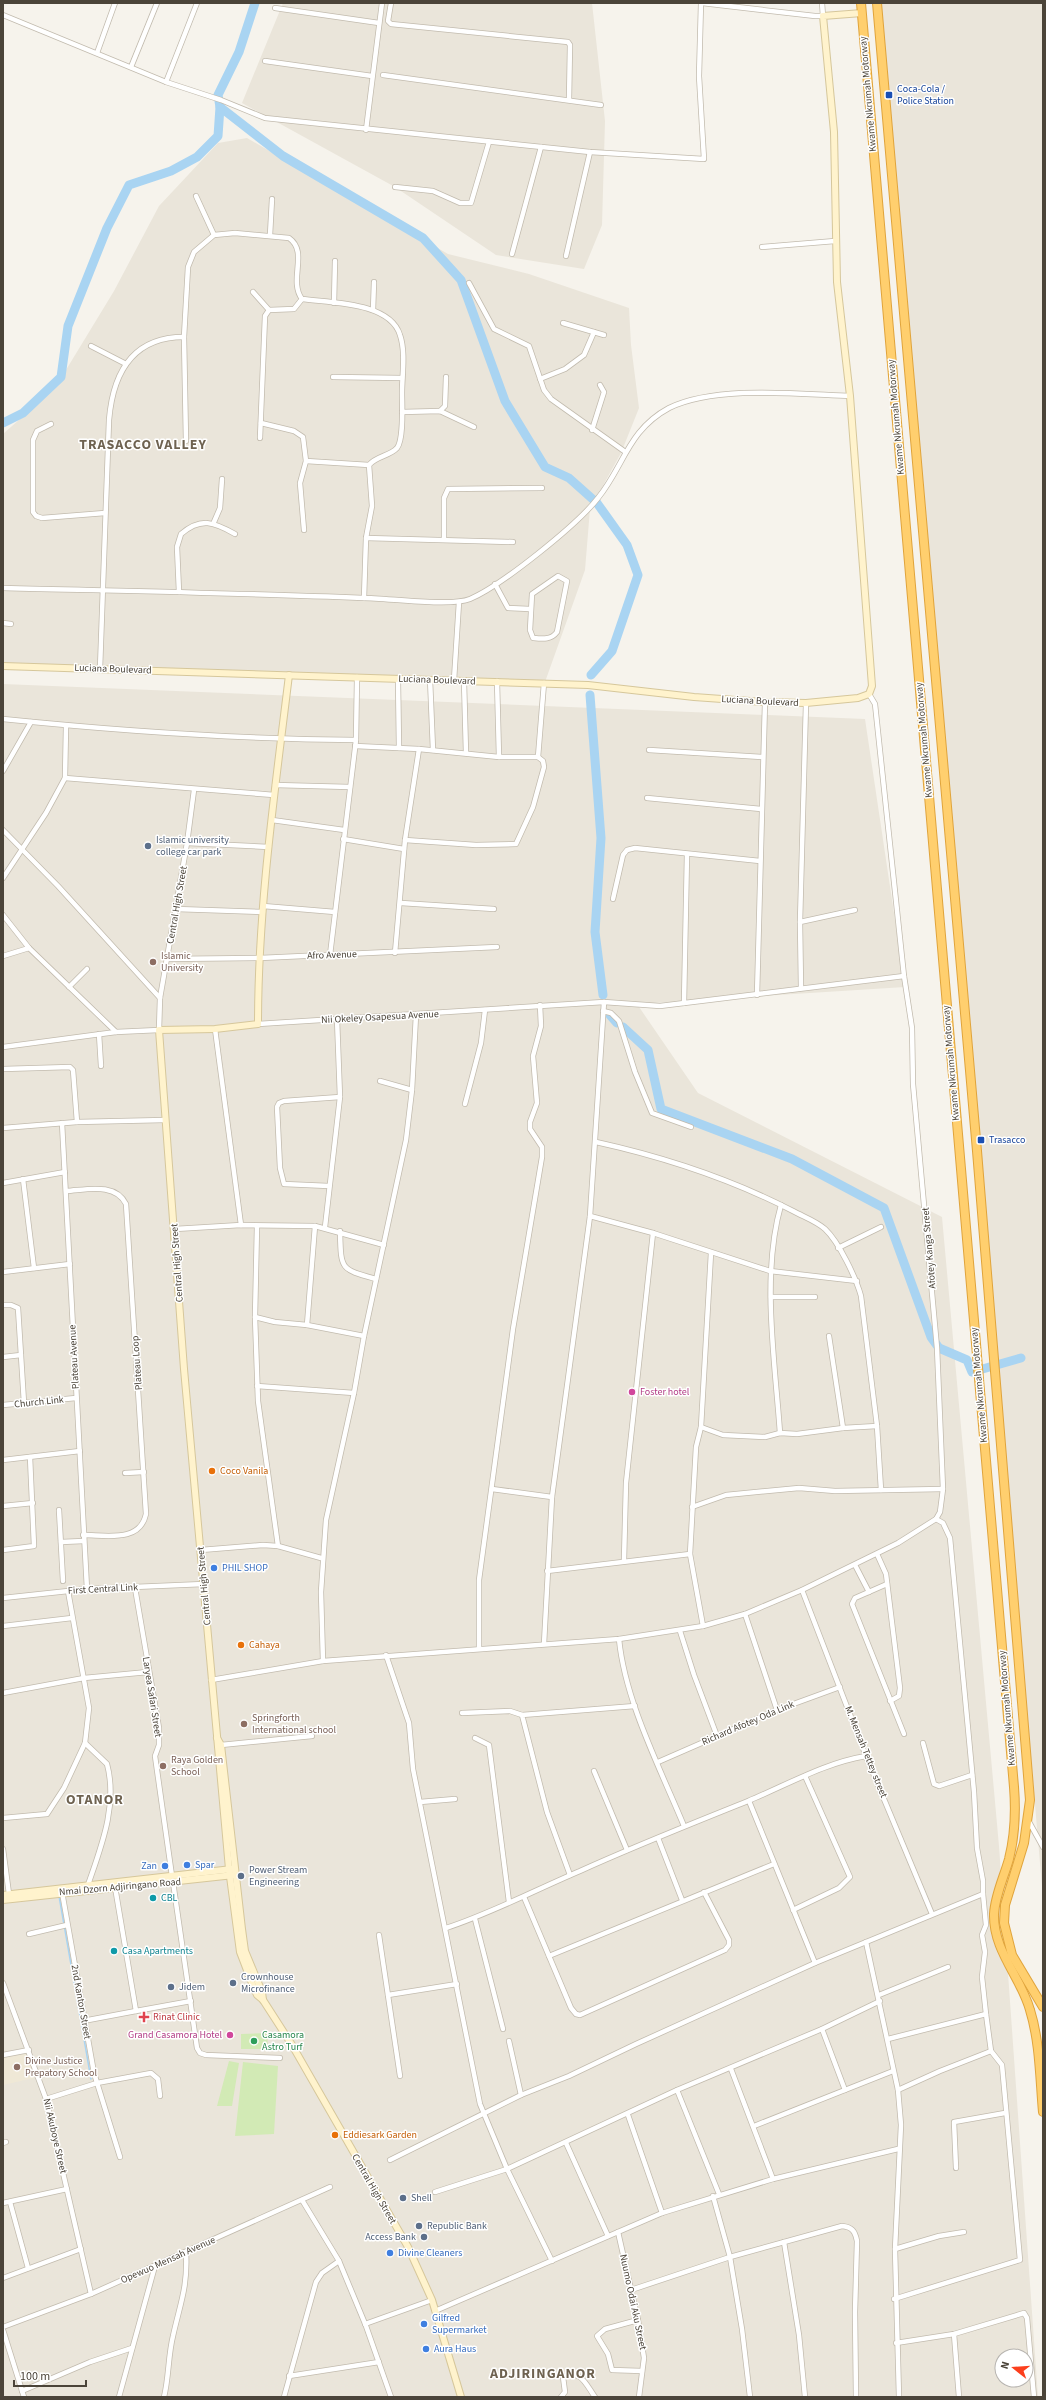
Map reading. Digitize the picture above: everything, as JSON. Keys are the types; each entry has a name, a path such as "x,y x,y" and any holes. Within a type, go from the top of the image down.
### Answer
{"highway":[{"name":"Kwame Nkrumah Motorway","path":"861,3 1014,1787 1016,1816 1014,1831 1009,1859 997,1894 994,1914 996,1932 1001,1950 1030,2008 1034,2025 1043,2112"},
{"name":"Kwame Nkrumah Motorway","path":"877,3 1030,1800 1028,1820 1018,1866 1005,1905 1004,1923 1012,1955 1043,2007"}],"street":[{"path":"131,67 158,3"},
{"path":"166,82 197,3"},
{"path":"366,130 382,3"},
{"path":"391,3 388,21 390,24 568,42 570,46 569,100"},
{"path":"3,15 166,82 214,99 221,100 265,118 540,148 704,159 699,76 702,3 823,16 862,13"},
{"path":"822,3 834,132 836,282 850,396 872,686 869,694"},
{"path":"97,53 113,4"},
{"path":"274,8 379,23"},
{"path":"265,61 372,76"},
{"path":"383,74 601,104"},
{"path":"395,187 433,191 460,203 471,203 489,142"},
{"path":"512,254 540,148"},
{"path":"566,256 590,152"},
{"path":"196,196 214,235"},
{"path":"270,235 272,199"},
{"path":"186,441 184,337 189,263 194,252 214,235 235,233 270,235 289,238 297,246 298,251 295,284 302,299"},
{"path":"762,247 835,241"},
{"path":"334,303 335,261"},
{"path":"373,310 374,282"},
{"path":"469,283 494,329 529,346 540,379 551,399 592,430 624,451"},
{"path":"253,292 269,310"},
{"path":"302,299 373,310 391,320 399,330 402,345 402,412 398,447 377,458 369,465 306,460"},
{"path":"269,310 294,309 302,299"},
{"path":"260,438 265,316 269,310"},
{"path":"563,323 604,335"},
{"path":"540,379 564,369 584,355 594,332"},
{"path":"100,669 105,513 111,402 116,383 126,364 140,350 157,340 184,337"},
{"path":"91,346 126,364"},
{"path":"333,377 402,378"},
{"path":"440,410 445,406 446,377"},
{"path":"592,430 604,392 600,385"},
{"path":"3,588 179,592 458,602 479,594 495,584 568,528 598,499 624,451 641,430 669,408 698,398 739,394 850,396"},
{"path":"402,412 440,410 474,427"},
{"path":"261,423 302,435 306,460 300,479 304,530"},
{"path":"51,424 37,431 33,440 33,512 42,518 105,513"},
{"path":"364,598 366,538 372,506 369,465"},
{"path":"214,522 220,508 222,479"},
{"path":"444,539 444,498 448,489 542,488"},
{"path":"179,592 178,539 187,529 214,522 235,534"},
{"path":"366,538 513,542"},
{"path":"558,576 566,579 567,581 563,605 557,632 552,637 540,639 531,636 530,609 532,594 537,588 558,576"},
{"path":"495,584 508,608 530,609"},
{"path":"454,680 458,602"},
{"path":"3,623 11,624"},
{"name":"Luciana Boulevard","path":"3,666 569,684 694,697 765,702 806,703 858,698 869,694"},
{"path":"258,1024 263,909 275,785 289,675"},
{"path":"330,955 356,740 357,677"},
{"path":"398,679 399,748"},
{"path":"430,680 433,750"},
{"path":"464,681 466,753"},
{"path":"497,681 499,757"},
{"path":"538,757 544,683"},
{"name":"Afotey Kanga Street","path":"869,694 875,704 904,976 912,1028 913,1084 937,1340 943,1489 942,1502 936,1520"},
{"path":"757,995 762,757 765,702"},
{"path":"800,988 800,922 806,703"},
{"path":"3,719 66,727 281,740 356,740"},
{"path":"3,771 31,722"},
{"path":"3,878 23,849 66,778 66,727"},
{"path":"355,746 433,750 499,757 538,757 543,760 544,767 532,807 516,844 476,845 405,840"},
{"path":"395,953 401,903 405,840 419,749"},
{"path":"649,750 762,757"},
{"path":"66,778 194,790 274,795"},
{"path":"275,785 350,788"},
{"name":"Central High Street","path":"194,790 187,843 160,998 159,1030 184,1369 204,1584 211,1680 233,1872"},
{"path":"647,798 761,809"},
{"path":"272,820 344,830"},
{"path":"3,830 23,849 160,998"},
{"path":"343,839 404,849"},
{"path":"187,843 269,847"},
{"path":"613,899 623,855 627,850 635,848 760,861"},
{"path":"684,1002 687,854"},
{"path":"401,903 494,909"},
{"path":"176,909 263,909 334,912"},
{"path":"800,922 855,910"},
{"path":"3,915 29,948 116,1032"},
{"name":"Afro Avenue","path":"167,959 260,958 395,953 497,947"},
{"path":"3,956 29,948"},
{"path":"69,986 87,969"},
{"name":"Nii Okeley Osapesua Avenue","path":"3,1047 116,1032 215,1030 258,1024 416,1015 540,1005 604,1002 660,1006 904,976"},
{"path":"544,1644 552,1497 590,1216 604,1002"},
{"path":"479,1648 479,1580 513,1329 521,1293 543,1152 542,1147 530,1129 530,1122 538,1104 533,1056 541,1026 540,1005"},
{"path":"465,1104 481,1043 485,1010"},
{"path":"603,1011 611,1013 619,1021 635,1072 652,1113 691,1127"},
{"path":"323,1661 322,1558 326,1520 354,1393 364,1336 406,1140 412,1090 416,1015"},
{"path":"325,1227 340,1097 337,1020"},
{"path":"215,1030 241,1225"},
{"path":"99,1034 101,1066"},
{"path":"3,1069 70,1067 73,1070 77,1122"},
{"path":"380,1081 412,1090"},
{"path":"330,1186 287,1185 282,1182 277,1108 279,1103 284,1101 340,1097"},
{"path":"3,1128 77,1122 165,1120"},
{"name":"Plateau Avenue","path":"62,1124 87,1590"},
{"path":"596,1142 664,1159 726,1181 782,1205 826,1230 857,1281 861,1296 878,1426 881,1490"},
{"path":"3,1183 65,1172"},
{"path":"23,1179 34,1268"},
{"name":"Plateau Loop","path":"61,1542 84,1538 131,1534 141,1527 146,1514 126,1204 123,1198 116,1192 104,1188 66,1191"},
{"path":"780,1433 770,1271 776,1225 782,1205"},
{"path":"590,1216 653,1233 770,1271 857,1281"},
{"path":"174,1229 241,1225 315,1226 325,1227 384,1246"},
{"path":"257,1226 255,1317 257,1386 278,1546"},
{"path":"307,1325 315,1226"},
{"path":"838,1248 881,1227"},
{"path":"340,1232 343,1265 348,1271 376,1279"},
{"path":"624,1560 626,1483 653,1233"},
{"path":"703,1626 690,1554 696,1446 701,1428 711,1253"},
{"path":"3,1272 70,1264"},
{"path":"772,1297 815,1298"},
{"path":"3,1305 11,1304 18,1308 24,1403"},
{"path":"255,1317 275,1322 307,1325 364,1336"},
{"path":"829,1336 843,1428"},
{"path":"3,1357 21,1355"},
{"path":"257,1386 354,1393"},
{"name":"Church Link","path":"3,1405 76,1398"},
{"path":"701,1428 734,1437 765,1437 780,1433 797,1434 843,1428 878,1426"},
{"path":"3,1460 80,1451"},
{"path":"3,1550 30,1548 34,1546 36,1541 30,1457"},
{"path":"125,1473 144,1472"},
{"path":"692,1507 717,1497 733,1494 799,1488 835,1491 943,1489"},
{"path":"492,1489 552,1497"},
{"path":"3,1506 33,1503"},
{"path":"59,1510 63,1581"},
{"path":"211,1680 323,1661 479,1648 619,1639 680,1631 745,1614 802,1590 855,1565 936,1520 943,1523 950,1538 986,1925 982,1935 985,1952 982,1977 990,2051 1002,2065 1005,2113 1020,2260 894,2299"},
{"path":"201,1550 263,1545 278,1546 322,1558"},
{"path":"547,1571 624,1560 690,1554"},
{"path":"877,1554 884,1567 887,1584 900,1688 899,1696 890,1701"},
{"path":"855,1565 869,1592"},
{"name":"First Central Link","path":"3,1598 68,1591 204,1584"},
{"path":"887,1584 855,1598 852,1604 904,1734"},
{"name":"Laryea Safari Street","path":"135,1588 148,1672 159,1728 159,1745 155,1756 197,2048 200,2053 280,2058"},
{"name":"M. Mensah Tettey street","path":"802,1590 866,1756 932,1914"},
{"path":"3,1818 47,1814 64,1788 85,1744 89,1708 68,1591"},
{"path":"745,1614 776,1710"},
{"path":"3,1626 72,1618"},
{"path":"680,1631 694,1675 717,1736"},
{"path":"619,1639 621,1664 635,1706 684,1826"},
{"path":"386,1655 409,1723 413,1769 446,1928 477,2093 507,2169 552,2261"},
{"path":"3,1693 84,1678 148,1672"},
{"name":"Richard Afotey Oda Link","path":"658,1762 776,1710 840,1687"},
{"path":"462,1714 510,1710 522,1715 635,1706"},
{"path":"522,1715 547,1812 570,1875"},
{"path":"221,1745 312,1736"},
{"name":"Central High Street","path":"217,1738 221,1745 240,1952 255,1990 292,2045 408,2247 436,2311 459,2394"},
{"path":"475,1738 489,1745 509,1902"},
{"path":"923,1743 934,1784 939,1786 972,1775"},
{"path":"85,1744 107,1764 109,1788 109,1819 88,1885"},
{"path":"446,1928 475,1919 509,1902 524,1897 627,1850 749,1801 804,1776 847,1759 866,1756"},
{"path":"594,1771 627,1850"},
{"path":"793,1910 839,1888 849,1880 850,1877 804,1776"},
{"path":"420,1802 454,1799"},
{"path":"749,1801 815,1963"},
{"path":"1028,1820 1043,1847"},
{"path":"658,1838 682,1900"},
{"path":"3,1849 6,1894"},
{"path":"549,1956 682,1900 774,1864"},
{"name":"Nmai Dzorn Adjiringano Road","path":"3,1900 233,1872"},
{"name":"Nmai Dzorn Adjiringano Road","path":"6,1894 88,1885 172,1879"},
{"path":"116,1887 136,2010"},
{"name":"2nd Kanton Street","path":"62,1892 83,2021 98,2083 120,2157"},
{"path":"524,1897 571,2008 576,2014 584,2013 725,1950 729,1945 729,1940 704,1892"},
{"path":"390,2160 521,2095 815,1963 983,1894"},
{"path":"475,1919 503,2029"},
{"path":"29,1934 67,1925"},
{"path":"986,1925 996,1932"},
{"path":"379,1935 400,2076"},
{"path":"866,1942 880,2001 898,2090 901,2125 898,2149 894,2299 898,2397"},
{"path":"878,1995 948,1967"},
{"name":"Nii Akuboye Street","path":"3,1983 5,1993 29,2050 46,2099 91,2294"},
{"path":"388,1995 457,1984"},
{"path":"83,2021 191,2001"},
{"path":"435,2192 507,2169 628,2115 677,2090 731,2069 822,2029 880,2001"},
{"path":"888,2039 986,2014"},
{"path":"822,2029 845,2090"},
{"path":"509,2041 521,2095"},
{"path":"3,2055 29,2050"},
{"path":"898,2090 990,2051"},
{"path":"731,2069 774,2179"},
{"path":"754,2126 893,2071"},
{"path":"46,2099 98,2083 151,2073 158,2079 160,2096"},
{"path":"677,2090 716,2195 730,2257 742,2329 750,2397"},
{"path":"956,2168 954,2122 1005,2113"},
{"path":"628,2115 662,2213"},
{"path":"566,2143 608,2236"},
{"path":"436,2311 662,2213 716,2195 774,2179 898,2149"},
{"name":"Opewuo Mensah Avenue","path":"3,2327 91,2294 330,2188"},
{"path":"3,2204 67,2190"},
{"path":"302,2200 339,2261 365,2324 391,2397"},
{"path":"10,2202 28,2268"},
{"path":"631,2290 730,2257 842,2226 853,2230 857,2241 855,2312 856,2397"},
{"name":"Nuumo Odai Aku Street","path":"618,2232 638,2320 644,2358 639,2397"},
{"path":"895,2249 939,2236 964,2232"},
{"path":"784,2242 799,2335 805,2397"},
{"path":"3,2278 81,2249"},
{"path":"164,2397 168,2382 172,2337 187,2281 186,2252"},
{"path":"284,2397 318,2277 339,2261"},
{"path":"119,2397 155,2266"},
{"path":"365,2324 432,2300"},
{"path":"896,2343 954,2334 1024,2313 1027,2318 1032,2360 1034,2397"},
{"path":"638,2320 605,2329 597,2336 601,2345 606,2348 612,2370 642,2371"},
{"path":"3,2330 24,2397"},
{"path":"954,2334 959,2397"},
{"path":"22,2391 90,2362 132,2348"},
{"path":"289,2376 379,2362"},
{"path":"561,2397 565,2392 562,2377 571,2373 578,2375 595,2397"}],"shaded area":[{"path":"283,3 592,3 605,121 602,225 584,269 496,255 395,187 242,103"},
{"path":"880,3 1043,3 1043,1898 1015,1571"},
{"name":"TRASACCO VALLEY","path":"247,138 448,254 529,274 629,308 631,345 639,408 621,453 590,509 585,570 545,682 3,663 3,434 55,388 114,291 159,206 218,143"},
{"path":"3,684 865,719 905,987 637,1004 698,1093 942,1217 999,1846 1038,2397 3,2397"},
{"name":"Divine Justice Prepatory School","path":"28,2052 34,2078 3,2085 3,2057"}],"green space":[{"name":"Casamora Astro Turf","path":"267,2033 268,2049 241,2049 241,2034"},
{"path":"229,2061 239,2063 232,2106 217,2106"},
{"path":"243,2062 278,2066 274,2134 235,2136"}],"waterway":[{"path":"3,423 23,413 61,377 68,326 107,228 129,185 171,171 197,157 218,136 220,107 218,95 239,52 255,3"},
{"path":"220,107 283,156 423,238 461,280 505,401 545,467 569,478 597,503 627,545 638,575 612,651 591,675"},
{"path":"590,695 601,838 595,932 603,995"},
{"path":"610,1015 617,1023"},
{"path":"623,1027 648,1050 661,1109 792,1159 884,1208 931,1337 939,1348 967,1360 972,1372 1021,1358"},
{"path":"59,1896 91,2079"}],"place":[{"name":"Coca-Cola / Police Station","path":"889,95"},
{"name":"Islamic university college car park","path":"148,846"},
{"name":"Islamic University","path":"153,962"},
{"name":"Trasacco","path":"981,1140"},
{"name":"Foster hotel","path":"632,1392"},
{"name":"Coco Vanila","path":"212,1471"},
{"name":"PHIL SHOP","path":"214,1568"},
{"name":"Cahaya","path":"241,1645"},
{"name":"Springforth International school","path":"244,1724"},
{"name":"Raya Golden School","path":"163,1766"},
{"name":"Spar","path":"187,1865"},
{"name":"Zan","path":"165,1866"},
{"name":"Power Stream Engineering","path":"241,1876"},
{"name":"CBL","path":"153,1898"},
{"name":"Casa Apartments","path":"114,1951"},
{"name":"Crownhouse Microfinance","path":"233,1983"},
{"name":"Jidem","path":"171,1987"},
{"name":"Rinat Clinic","path":"144,2017"},
{"name":"Grand Casamora Hotel","path":"230,2035"},
{"name":"Casamora Astro Turf","path":"254,2041"},
{"name":"Divine Justice Prepatory School","path":"17,2067"},
{"name":"Eddiesark Garden","path":"335,2135"},
{"name":"Shell","path":"403,2198"},
{"name":"Republic Bank","path":"419,2226"},
{"name":"Access Bank","path":"424,2237"},
{"name":"Divine Cleaners","path":"390,2253"},
{"name":"Gilfred Supermarket","path":"424,2324"},
{"name":"Aura Haus","path":"426,2349"}],"district":[{"name":"TRASACCO VALLEY","path":"143,445"},
{"name":"OTANOR","path":"95,1800"},
{"name":"ADJIRINGANOR","path":"543,2374"}]}
